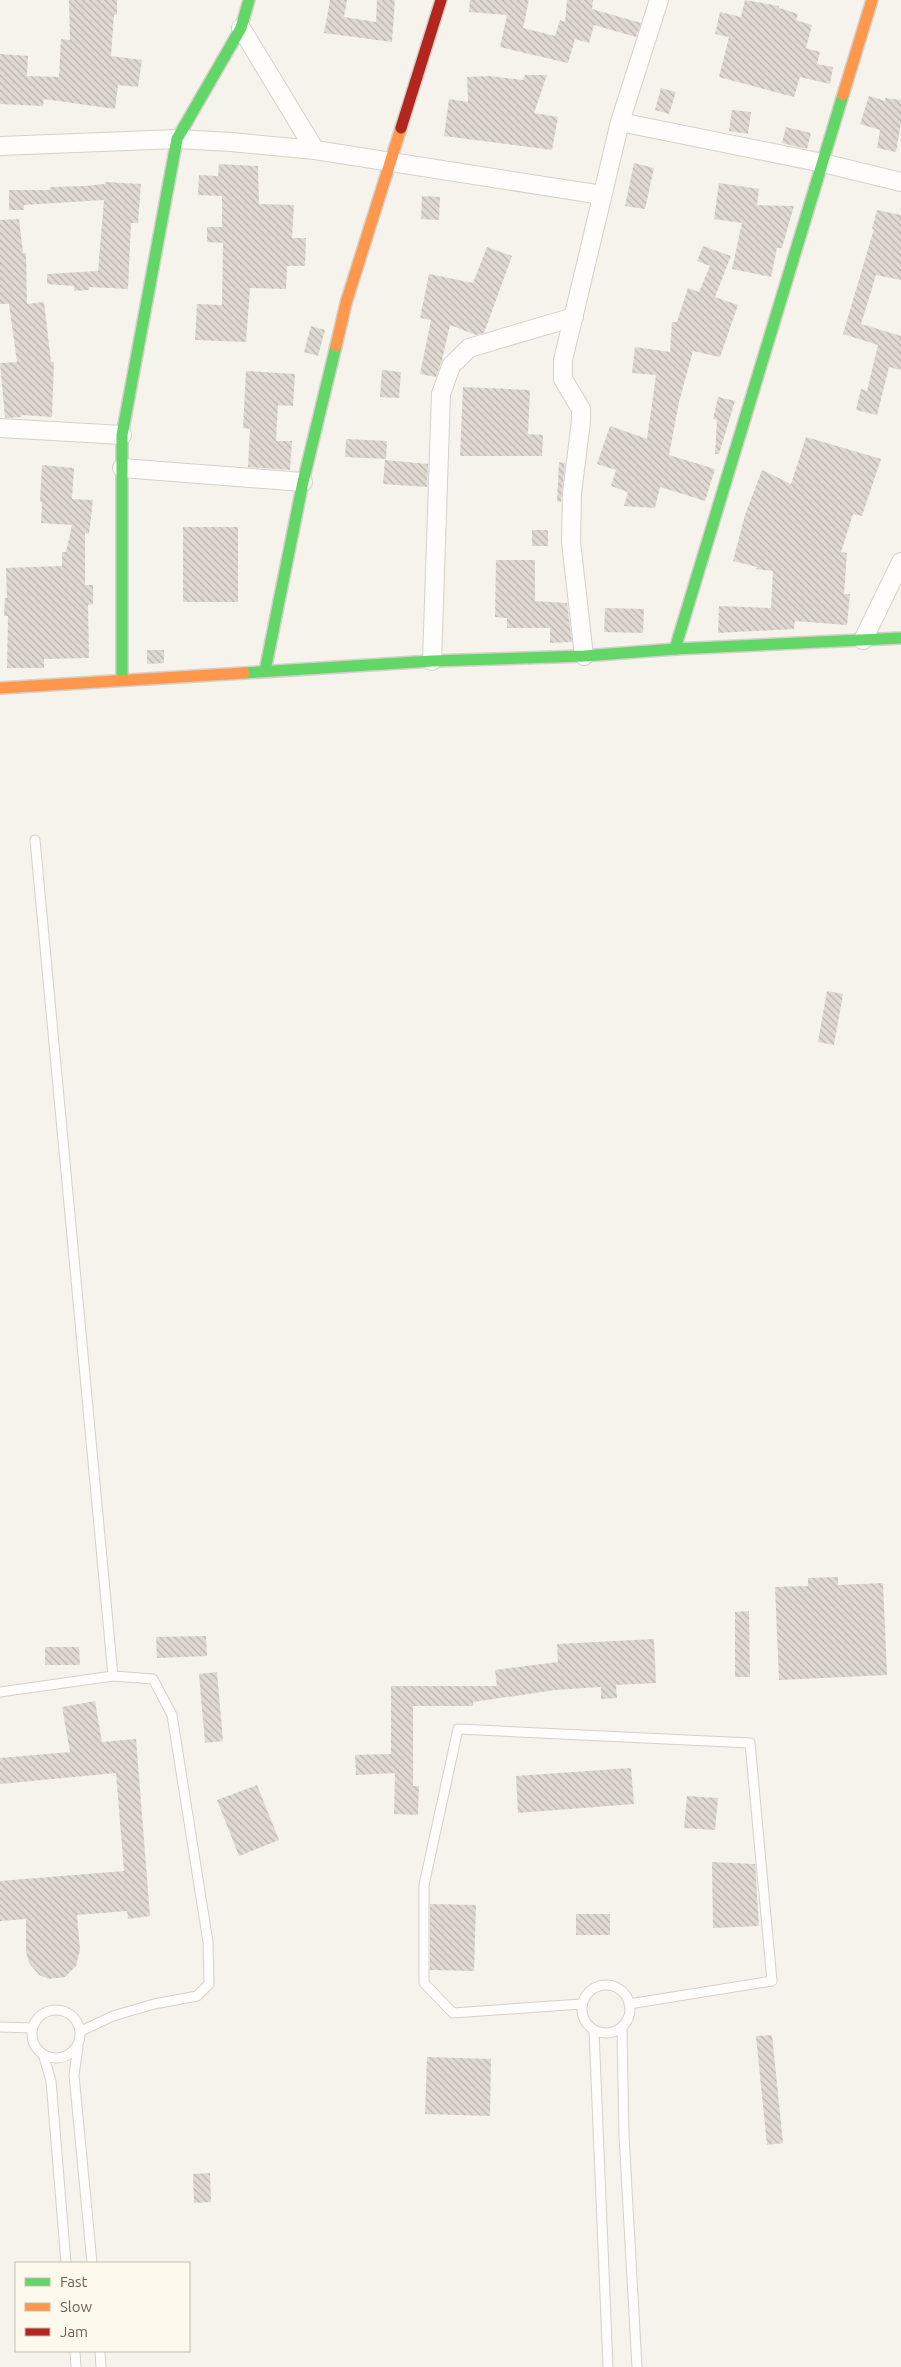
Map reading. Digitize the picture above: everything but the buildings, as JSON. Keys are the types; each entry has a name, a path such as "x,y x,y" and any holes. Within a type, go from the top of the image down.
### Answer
{"street":[{"path":"122,679 122,435 176,139 241,28 249,0"},
{"path":"266,671 303,482 346,303 441,0"},
{"path":"584,656 570,542 572,493 581,409 563,379 563,360 620,122 659,0"},
{"path":"675,648 872,0"},
{"path":"241,28 315,150"},
{"path":"620,122 823,162 901,182"},
{"path":"0,146 176,139 315,150 602,195"},
{"path":"432,661 441,394 451,366 469,348 574,317"},
{"path":"0,428 122,435"},
{"path":"122,468 303,482"},
{"path":"862,640 901,562"},
{"path":"0,688 432,661 584,656 675,648 901,638"}],"lane":[{"path":"35,840 113,1676"},
{"path":"0,1692 113,1676 153,1678 172,1715 208,1942 209,1984 197,1996 154,2004 113,2016 81,2030"},
{"path":"581,2004 453,2013 424,1983 424,1885 458,1730 750,1743 772,1981 630,2004"},
{"path":"622,2028 603,2034 594,2030 584,2020 581,2004 590,1990 605,1984 621,1990 630,2004 630,2012 622,2028 624,2136 637,2367"},
{"path":"66,2262 51,2081 44,2057 33,2044 32,2028 42,2014 58,2010 73,2016 81,2030 74,2075 92,2262"},
{"path":"0,2027 32,2028"},
{"path":"594,2030 608,2367"},
{"path":"44,2057 63,2059 78,2047"},
{"path":"75,2352 76,2367"},
{"path":"100,2352 101,2367"}],"traffic: fast":[{"path":"122,679 122,435 177,139 241,28 249,0"},
{"path":"675,649 843,95"},
{"path":"265,671 303,482 336,346"},
{"path":"244,673 432,661 584,656 675,649 901,638"}],"traffic: slow":[{"path":"843,95 872,0"},
{"path":"336,346 346,303 401,128"},
{"path":"0,688 244,673"}],"traffic: jam":[{"path":"401,128 441,0"}]}
